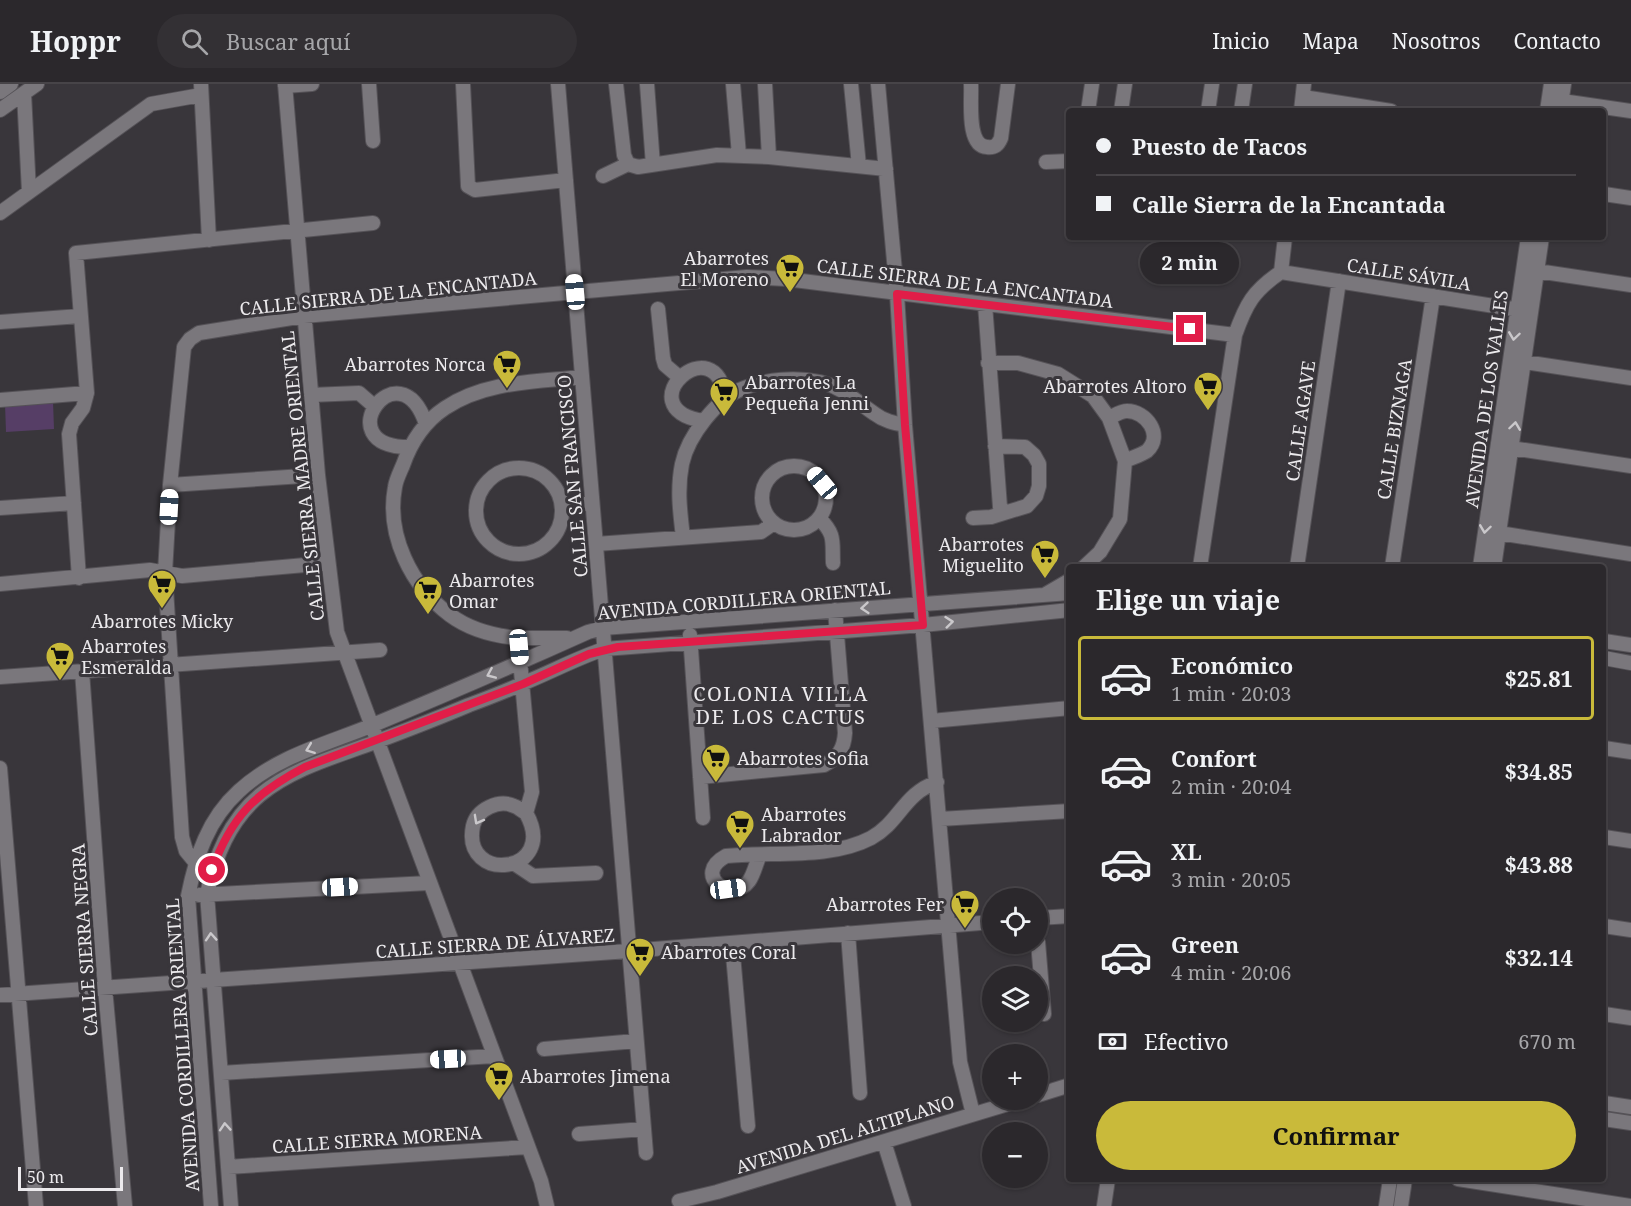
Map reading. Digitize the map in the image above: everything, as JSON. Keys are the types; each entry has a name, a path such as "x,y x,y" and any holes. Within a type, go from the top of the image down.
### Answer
{"street":[{"path":"0,92 11,84"},
{"path":"0,110 37,84"},
{"path":"285,85 312,84"},
{"path":"369,84 373,141"},
{"path":"463,84 468,186 475,190 566,180"},
{"name":"CALLE SAN FRANCISCO","path":"558,84 646,1153"},
{"path":"616,84 624,155 628,164 638,168 683,159 739,155 886,169"},
{"path":"647,84 653,165"},
{"path":"733,84 739,155"},
{"path":"765,84 770,158"},
{"path":"851,84 859,166"},
{"path":"878,84 960,1062 973,1114"},
{"path":"971,84 973,134 975,142 982,147 993,147 1001,138 1008,84"},
{"path":"1088,108 1092,84"},
{"path":"1121,108 1125,84"},
{"path":"1208,108 1212,84"},
{"path":"1241,108 1245,84"},
{"path":"1547,108 1551,84"},
{"path":"1564,84 1561,106 1589,108"},
{"name":"CALLE SIERRA MADRE ORIENTAL","path":"285,85 318,475 336,632 542,1181 547,1206"},
{"path":"0,213 151,104 201,89 209,240"},
{"path":"24,93 28,192"},
{"path":"1303,97 1372,108"},
{"path":"1606,109 1631,111"},
{"path":"1046,162 1066,161"},
{"path":"603,176 628,164"},
{"path":"1606,194 1631,198"},
{"path":"79,578 69,434 72,423 83,408 87,393 76,253 373,223"},
{"path":"1200,564 1235,335 1244,309 1255,292 1281,272 1285,240"},
{"name":"AVENIDA DE LOS VALLES","path":"1494,564 1524,362 1528,240"},
{"name":"AVENIDA DE LOS VALLES","path":"1481,564 1524,310 1537,271 1542,240"},
{"path":"1537,271 1631,285"},
{"name":"CALLE SÁVILA","path":"1281,272 1524,310"},
{"name":"CALLE SIERRA DE LA ENCANTADA","path":"170,485 184,347 190,339 199,333 304,316 747,277 786,279 1235,335"},
{"name":"CALLE AGAVE","path":"1297,564 1339,281"},
{"name":"CALLE BIZNAGA","path":"1392,564 1432,296"},
{"path":"985,304 1000,507 1004,511"},
{"path":"658,309 665,365 679,377"},
{"path":"0,322 80,316"},
{"path":"1524,362 1631,378"},
{"path":"988,363 1018,363 1058,374 1093,396 1109,418 1125,460 1120,519 1100,552 1087,564"},
{"path":"703,421 689,419 679,412 673,401 673,388 679,377 688,370 699,368 710,371 719,378 724,388 725,400"},
{"path":"574,638 506,637 476,629 450,615 427,594 408,567 398,543 393,511 395,486 409,447 426,424 444,408 465,396 494,387 582,376"},
{"path":"683,537 678,495 682,462 692,437 703,421 725,400 741,389 766,381 821,382 849,393 882,418 905,425"},
{"path":"0,400 87,393"},
{"path":"311,395 359,393 374,406"},
{"path":"409,447 385,445 376,438 371,428 370,417 374,406 382,398 393,394 405,395 415,401 426,424"},
{"path":"1109,418 1125,411 1137,412 1147,418 1154,433 1152,444 1146,452 1125,460"},
{"path":"973,518 991,516 1004,511 1012,512 1027,506 1036,496 1039,486 1039,464 1034,455 1025,447 995,446"},
{"path":"1511,448 1631,466"},
{"path":"791,466 803,467 814,473 822,483 826,495 825,507 819,518 810,526 798,530 785,529 774,523 766,513 762,502 763,489 769,478 779,470 791,466"},
{"path":"514,468 530,469 545,477 556,490 562,506 560,522 553,537 540,548 524,553 507,552 492,544 481,531 476,516 477,499 485,484 498,473 514,468"},
{"path":"210,880 186,851 182,837 165,573 170,485 318,475"},
{"path":"562,506 592,502"},
{"path":"0,508 74,503"},
{"path":"819,518 832,534 833,563"},
{"path":"596,544 761,532 774,523"},
{"path":"1499,533 1631,554"},
{"path":"0,585 150,570 182,576 328,563"},
{"path":"1045,595 1066,582"},
{"name":"AVENIDA CORDILLERA ORIENTAL","path":"211,1206 188,896 195,863 204,838 220,812 262,771 293,755 371,726 574,638 603,628 1066,593"},
{"path":"700,777 824,765 833,761 840,753 845,733 835,610"},
{"name":"AVENIDA CORDILLERA ORIENTAL","path":"231,1206 207,894 222,844 239,817 258,797 278,781 305,767 377,742 523,684 589,654 604,650 923,625 1066,610"},
{"path":"689,621 703,818"},
{"path":"518,638 532,792 526,813"},
{"path":"1606,641 1631,645"},
{"path":"0,677 380,650"},
{"path":"1606,658 1631,663"},
{"name":"CALLE SIERRA NEGRA","path":"82,671 105,988 125,1206"},
{"path":"931,721 1066,708"},
{"path":"1606,748 1631,752"},
{"path":"0,768 36,1206"},
{"path":"760,855 833,850 854,846 873,837 888,825 922,787 937,782"},
{"path":"498,804 513,805 526,813 533,826 534,842 527,855 515,864 500,866 486,862 475,851 471,836 474,821 484,810 498,804"},
{"path":"940,819 1066,811"},
{"path":"1606,837 1631,841"},
{"path":"515,864 533,876 596,873"},
{"path":"188,896 429,883"},
{"path":"1048,917 1066,916"},
{"name":"CALLE SIERRA DE ÁLVAREZ","path":"0,995 459,964 982,922"},
{"path":"1606,926 1631,930"},
{"path":"848,933 860,1093"},
{"path":"732,943 748,1126"},
{"path":"1606,1014 1631,1018"},
{"path":"544,1049 636,1041"},
{"path":"221,1073 494,1056"},
{"path":"1048,1092 1066,1086"},
{"path":"1606,1103 1631,1107"},
{"name":"AVENIDA DEL ALTIPLANO","path":"680,1201 718,1199 884,1142 987,1110"},
{"path":"1606,1119 1631,1124"},
{"path":"579,1134 644,1129"},
{"path":"884,1142 904,1206"},
{"name":"CALLE SIERRA MORENA","path":"228,1167 528,1147"},
{"path":"1104,1206 1108,1182"},
{"path":"1386,1206 1390,1182"},
{"path":"1401,1206 1405,1182"},
{"path":"1477,1182 1631,1206"}],"shaded area":[{"path":"53,401 54,429 6,432 5,404"}],"place":[{"name":"Abarrotes El Moreno","path":"790,294"},
{"name":"Abarrotes Norca","path":"507,390"},
{"name":"Abarrotes Altoro","path":"1208,412"},
{"name":"Abarrotes La Pequeña Jenni","path":"724,418"},
{"name":"Abarrotes Miguelito","path":"1045,580"},
{"name":"Abarrotes Micky","path":"162,610"},
{"name":"Abarrotes Omar","path":"428,616"},
{"name":"Abarrotes Esmeralda","path":"60,682"},
{"name":"Abarrotes Sofia","path":"716,784"},
{"name":"Abarrotes Labrador","path":"740,850"},
{"name":"Abarrotes Fer","path":"965,930"},
{"name":"Abarrotes Coral","path":"640,978"},
{"name":"Abarrotes Jimena","path":"499,1102"}],"district":[{"name":"COLONIA VILLA DE LOS CACTUS","path":"781,704"}],"route":[{"path":"212,870 222,844 239,817 258,797 278,781 305,767 377,742 523,684 589,654 618,647 923,625 905,425 897,294 1190,329"}]}
